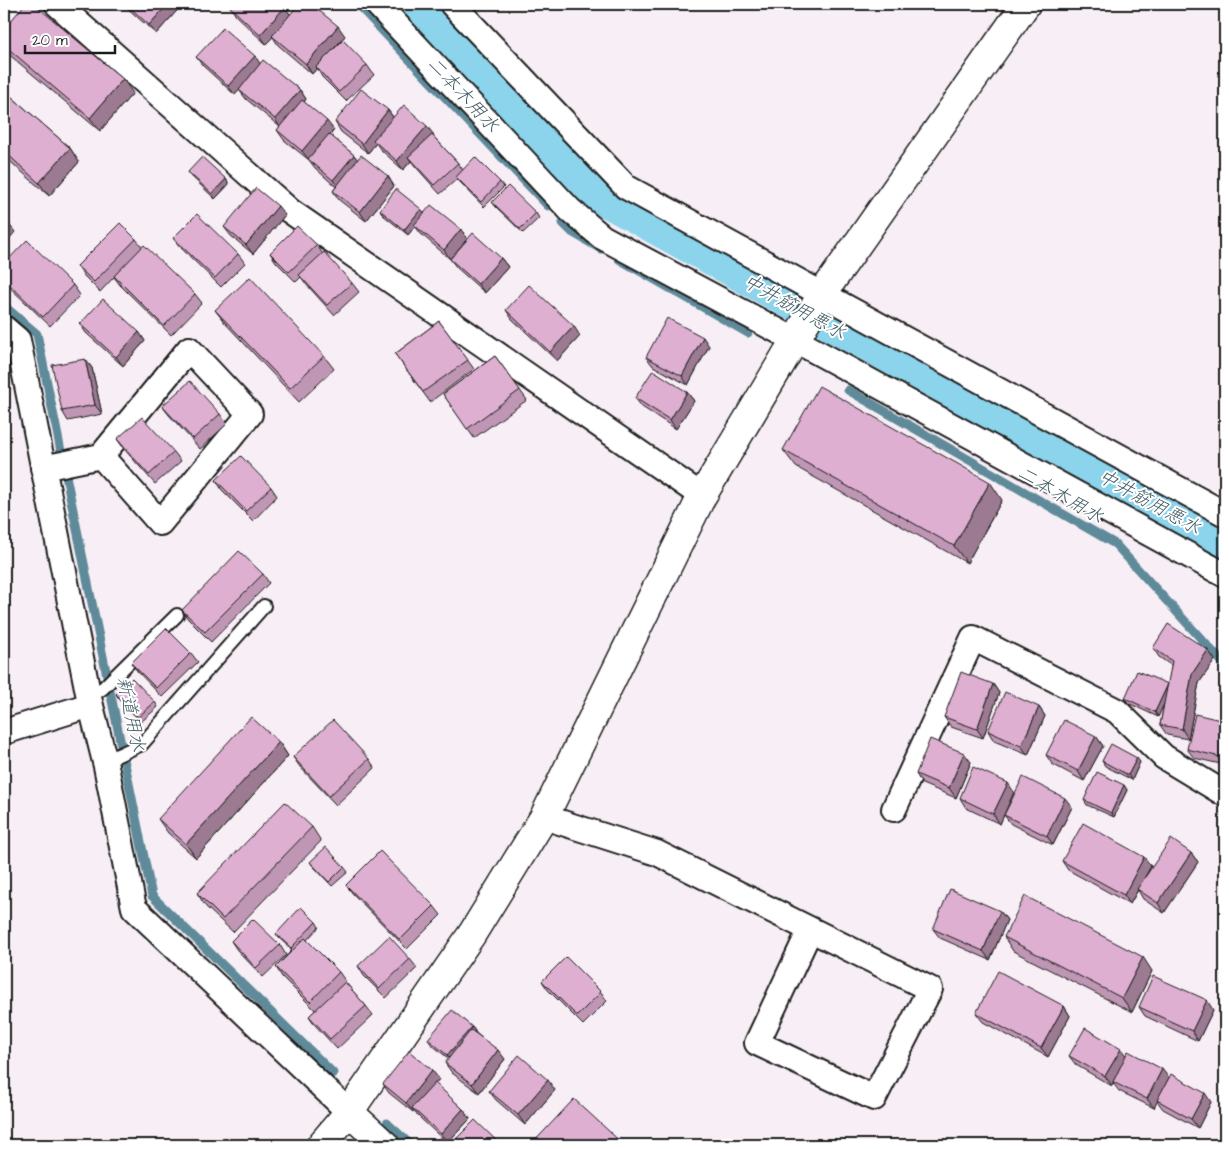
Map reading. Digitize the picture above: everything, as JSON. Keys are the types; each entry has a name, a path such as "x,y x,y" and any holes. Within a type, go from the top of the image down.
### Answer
{"street":[{"path":"57,4 290,211 702,496"},
{"path":"377,4 570,210 602,238 810,315 1225,514"},
{"path":"452,4 626,187 810,315 1225,575"},
{"path":"321,1145 349,1112 472,934 544,817 702,496 810,315 1026,4"},
{"path":"4,328 18,340 46,467 90,702 105,762 134,908 385,1145"},
{"path":"46,467 101,456 189,348 250,414 160,523 101,456"},
{"path":"894,809 973,638 1117,711 1164,757 1225,794"},
{"path":"4,732 90,702"},
{"path":"544,817 657,853 930,989 874,1098 756,1043 810,930"}],"lane":[{"path":"105,762 142,744 264,606"},
{"path":"90,702 177,616"}],"building":[{"path":"25,4 34,4 123,79 90,118 4,45 4,29"},
{"path":"126,4 168,4 149,25"},
{"path":"232,4 281,4 285,7 260,35 230,7"},
{"path":"299,4 311,4 338,26 306,64 272,36"},
{"path":"223,28 255,56 228,86 196,57"},
{"path":"343,40 367,65 339,92 316,67"},
{"path":"263,60 300,90 275,119 239,90"},
{"path":"361,89 388,110 362,144 335,122"},
{"path":"4,90 70,148 39,183 4,151"},
{"path":"302,100 327,121 302,151 277,130"},
{"path":"404,105 427,126 397,161 373,140"},
{"path":"329,134 354,155 333,180 308,159"},
{"path":"432,135 458,163 434,185 408,157"},
{"path":"361,155 388,176 360,212 333,191"},
{"path":"202,157 226,179 212,194 188,172"},
{"path":"475,157 500,182 481,202 456,177"},
{"path":"508,186 536,213 520,229 492,202"},
{"path":"256,188 278,206 246,245 224,227"},
{"path":"396,189 421,209 404,230 380,210"},
{"path":"431,205 461,229 444,250 414,225"},
{"path":"197,214 238,254 215,278 173,238"},
{"path":"4,219 8,223 4,228"},
{"path":"120,223 136,239 94,282 77,266"},
{"path":"297,226 317,245 289,272 270,253"},
{"path":"473,233 501,258 478,284 450,259"},
{"path":"27,240 73,285 43,317 4,279 4,264"},
{"path":"144,245 195,294 164,326 114,276"},
{"path":"324,252 352,283 327,305 299,275"},
{"path":"250,277 324,356 290,388 215,310"},
{"path":"529,285 574,326 550,352 506,310"},
{"path":"103,299 139,332 116,357 80,324"},
{"path":"667,318 703,337 682,376 646,357"},
{"path":"439,321 468,360 423,392 395,354"},
{"path":"495,356 520,390 467,429 443,394"},
{"path":"85,359 95,405 62,411 52,365"},
{"path":"653,370 687,392 670,420 635,398"},
{"path":"190,381 220,414 193,439 162,406"},
{"path":"819,386 990,482 954,546 783,450"},
{"path":"142,417 174,452 149,475 117,439"},
{"path":"241,456 271,487 246,511 216,480"},
{"path":"239,551 263,574 205,632 182,610"},
{"path":"1168,624 1208,650 1192,674 1182,729 1160,725 1172,661 1153,648"},
{"path":"166,628 191,653 156,688 131,663"},
{"path":"1137,671 1168,684 1155,712 1125,698"},
{"path":"961,672 993,684 977,729 944,717"},
{"path":"132,678 155,702 138,717 116,694"},
{"path":"1005,692 1039,707 1021,746 988,731"},
{"path":"1195,714 1225,721 1225,758 1187,749"},
{"path":"251,717 279,742 186,844 158,819"},
{"path":"333,720 369,759 329,796 293,757"},
{"path":"1064,720 1096,736 1078,771 1046,755"},
{"path":"930,739 964,753 949,788 916,774"},
{"path":"1111,744 1137,758 1128,775 1102,761"},
{"path":"973,767 1008,783 993,814 960,798"},
{"path":"1097,772 1124,785 1111,813 1084,800"},
{"path":"1023,777 1065,798 1047,836 1004,815"},
{"path":"285,802 312,827 223,919 197,893"},
{"path":"1083,823 1144,857 1124,895 1062,861"},
{"path":"1171,839 1191,853 1158,903 1137,889"},
{"path":"326,847 344,867 329,882 310,862"},
{"path":"380,851 434,906 400,940 346,885"},
{"path":"950,889 1000,911 983,951 933,929"},
{"path":"1025,896 1143,957 1122,998 1004,937"},
{"path":"301,907 316,922 291,948 276,934"},
{"path":"253,919 280,945 256,968 231,941"},
{"path":"389,936 410,959 379,989 358,966"},
{"path":"305,938 339,972 310,1002 276,967"},
{"path":"566,957 601,992 577,1016 542,981"},
{"path":"998,971 1064,1006 1041,1048 976,1013"},
{"path":"1153,976 1207,1000 1192,1031 1139,1007"},
{"path":"345,982 366,1006 330,1039 309,1016"},
{"path":"452,1010 472,1027 447,1055 428,1039"},
{"path":"1085,1028 1121,1049 1105,1076 1069,1056"},
{"path":"471,1030 498,1050 472,1084 445,1063"},
{"path":"409,1051 432,1070 406,1103 383,1084"},
{"path":"1128,1051 1162,1069 1147,1099 1113,1082"},
{"path":"519,1055 548,1080 518,1115 489,1091"},
{"path":"1171,1074 1205,1093 1191,1119 1157,1100"},
{"path":"435,1083 463,1109 441,1134 412,1108"},
{"path":"574,1099 624,1145 531,1145"},
{"path":"475,1120 501,1145 450,1145"}],"waterway":[{"name":"二本木用水","path":"357,4 548,206"},
{"name":"中井筋用悪水","path":"415,4 599,198 1225,543"},
{"name":"二本木用水","path":"563,223 572,232 601,249"},
{"name":"二本木用水","path":"619,259 748,333"},
{"name":"新道用水","path":"4,306 37,334 152,896 333,1073"},
{"name":"二本木用水","path":"848,390 1115,544 1225,665"},
{"name":"新道用水","path":"387,1123 411,1145"}]}
